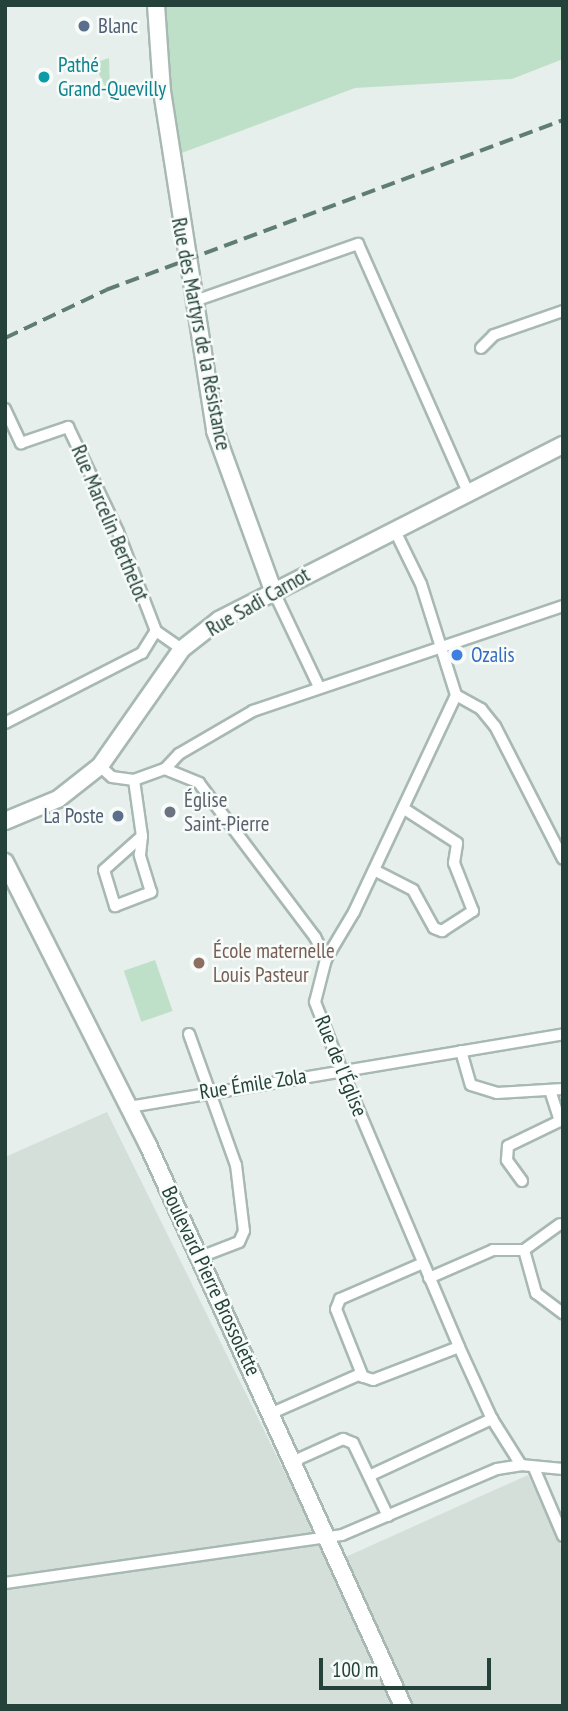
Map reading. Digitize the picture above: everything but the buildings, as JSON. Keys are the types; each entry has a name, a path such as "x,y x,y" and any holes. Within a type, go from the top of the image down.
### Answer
{"street":[{"name":"Rue des Martyrs de la Résistance","path":"156,5 155,43 192,302 215,431 273,590 319,687"},
{"path":"192,302 358,244 468,492"},
{"path":"481,348 494,335 563,311"},
{"name":"Rue Marcelin Berthelot","path":"5,409 21,443 68,427 118,532 156,631"},
{"name":"Rue Sadi Carnot","path":"5,821 58,799 100,766 183,649 219,621 273,590 563,444"},
{"path":"394,529 421,584 456,695 481,709 495,726 563,859"},
{"path":"100,766 112,777 134,780 165,769 179,754 253,711 563,606"},
{"path":"5,723 142,653 156,631 183,649"},
{"name":"Rue de l'Église","path":"456,695 374,870 326,959 315,1002 458,1347 492,1419 521,1465"},
{"path":"165,769 199,783 315,937 326,959"},
{"path":"134,780 142,836 140,855 151,892 115,906 104,870 142,836"},
{"path":"374,870 413,890 434,928 442,931 473,911 455,860 457,843 403,808"},
{"name":"Boulevard Pierre Brossolette","path":"5,862 129,1107 200,1257 403,1706"},
{"path":"189,1034 236,1165 244,1231 239,1242 200,1257"},
{"name":"Rue Émile Zola","path":"129,1107 210,1091 563,1034"},
{"path":"461,1051 471,1085 497,1093 557,1091 562,1122 508,1146 508,1160 522,1181"},
{"path":"429,1279 493,1250 524,1250 560,1224"},
{"path":"524,1250 536,1293 563,1313"},
{"path":"363,1377 336,1309 340,1299 423,1263"},
{"path":"272,1413 358,1375 373,1380 458,1347"},
{"path":"369,1476 492,1419"},
{"path":"294,1461 343,1439 353,1443 388,1516"},
{"path":"5,1583 328,1538 388,1516 497,1469 521,1465 563,1469"},
{"path":"534,1468 563,1536"}],"shaded area":[{"path":"107,1112 330,1564 528,1475 563,1550 563,1706 5,1706 5,1157"}],"green space":[{"path":"162,5 563,5 563,59 512,79 355,88 179,154 164,52"},
{"path":"109,58 110,91 108,93 94,63"},
{"path":"155,960 173,1011 141,1022 124,971"}],"railway":[{"path":"5,338 106,290 563,120"}],"place":[{"name":"Blanc","path":"84,26"},
{"name":"Pathé Grand-Quevilly","path":"44,77"},
{"name":"Ozalis","path":"457,655"},
{"name":"Église Saint-Pierre","path":"170,812"},
{"name":"La Poste","path":"118,816"},
{"name":"École maternelle Louis Pasteur","path":"199,963"}]}
